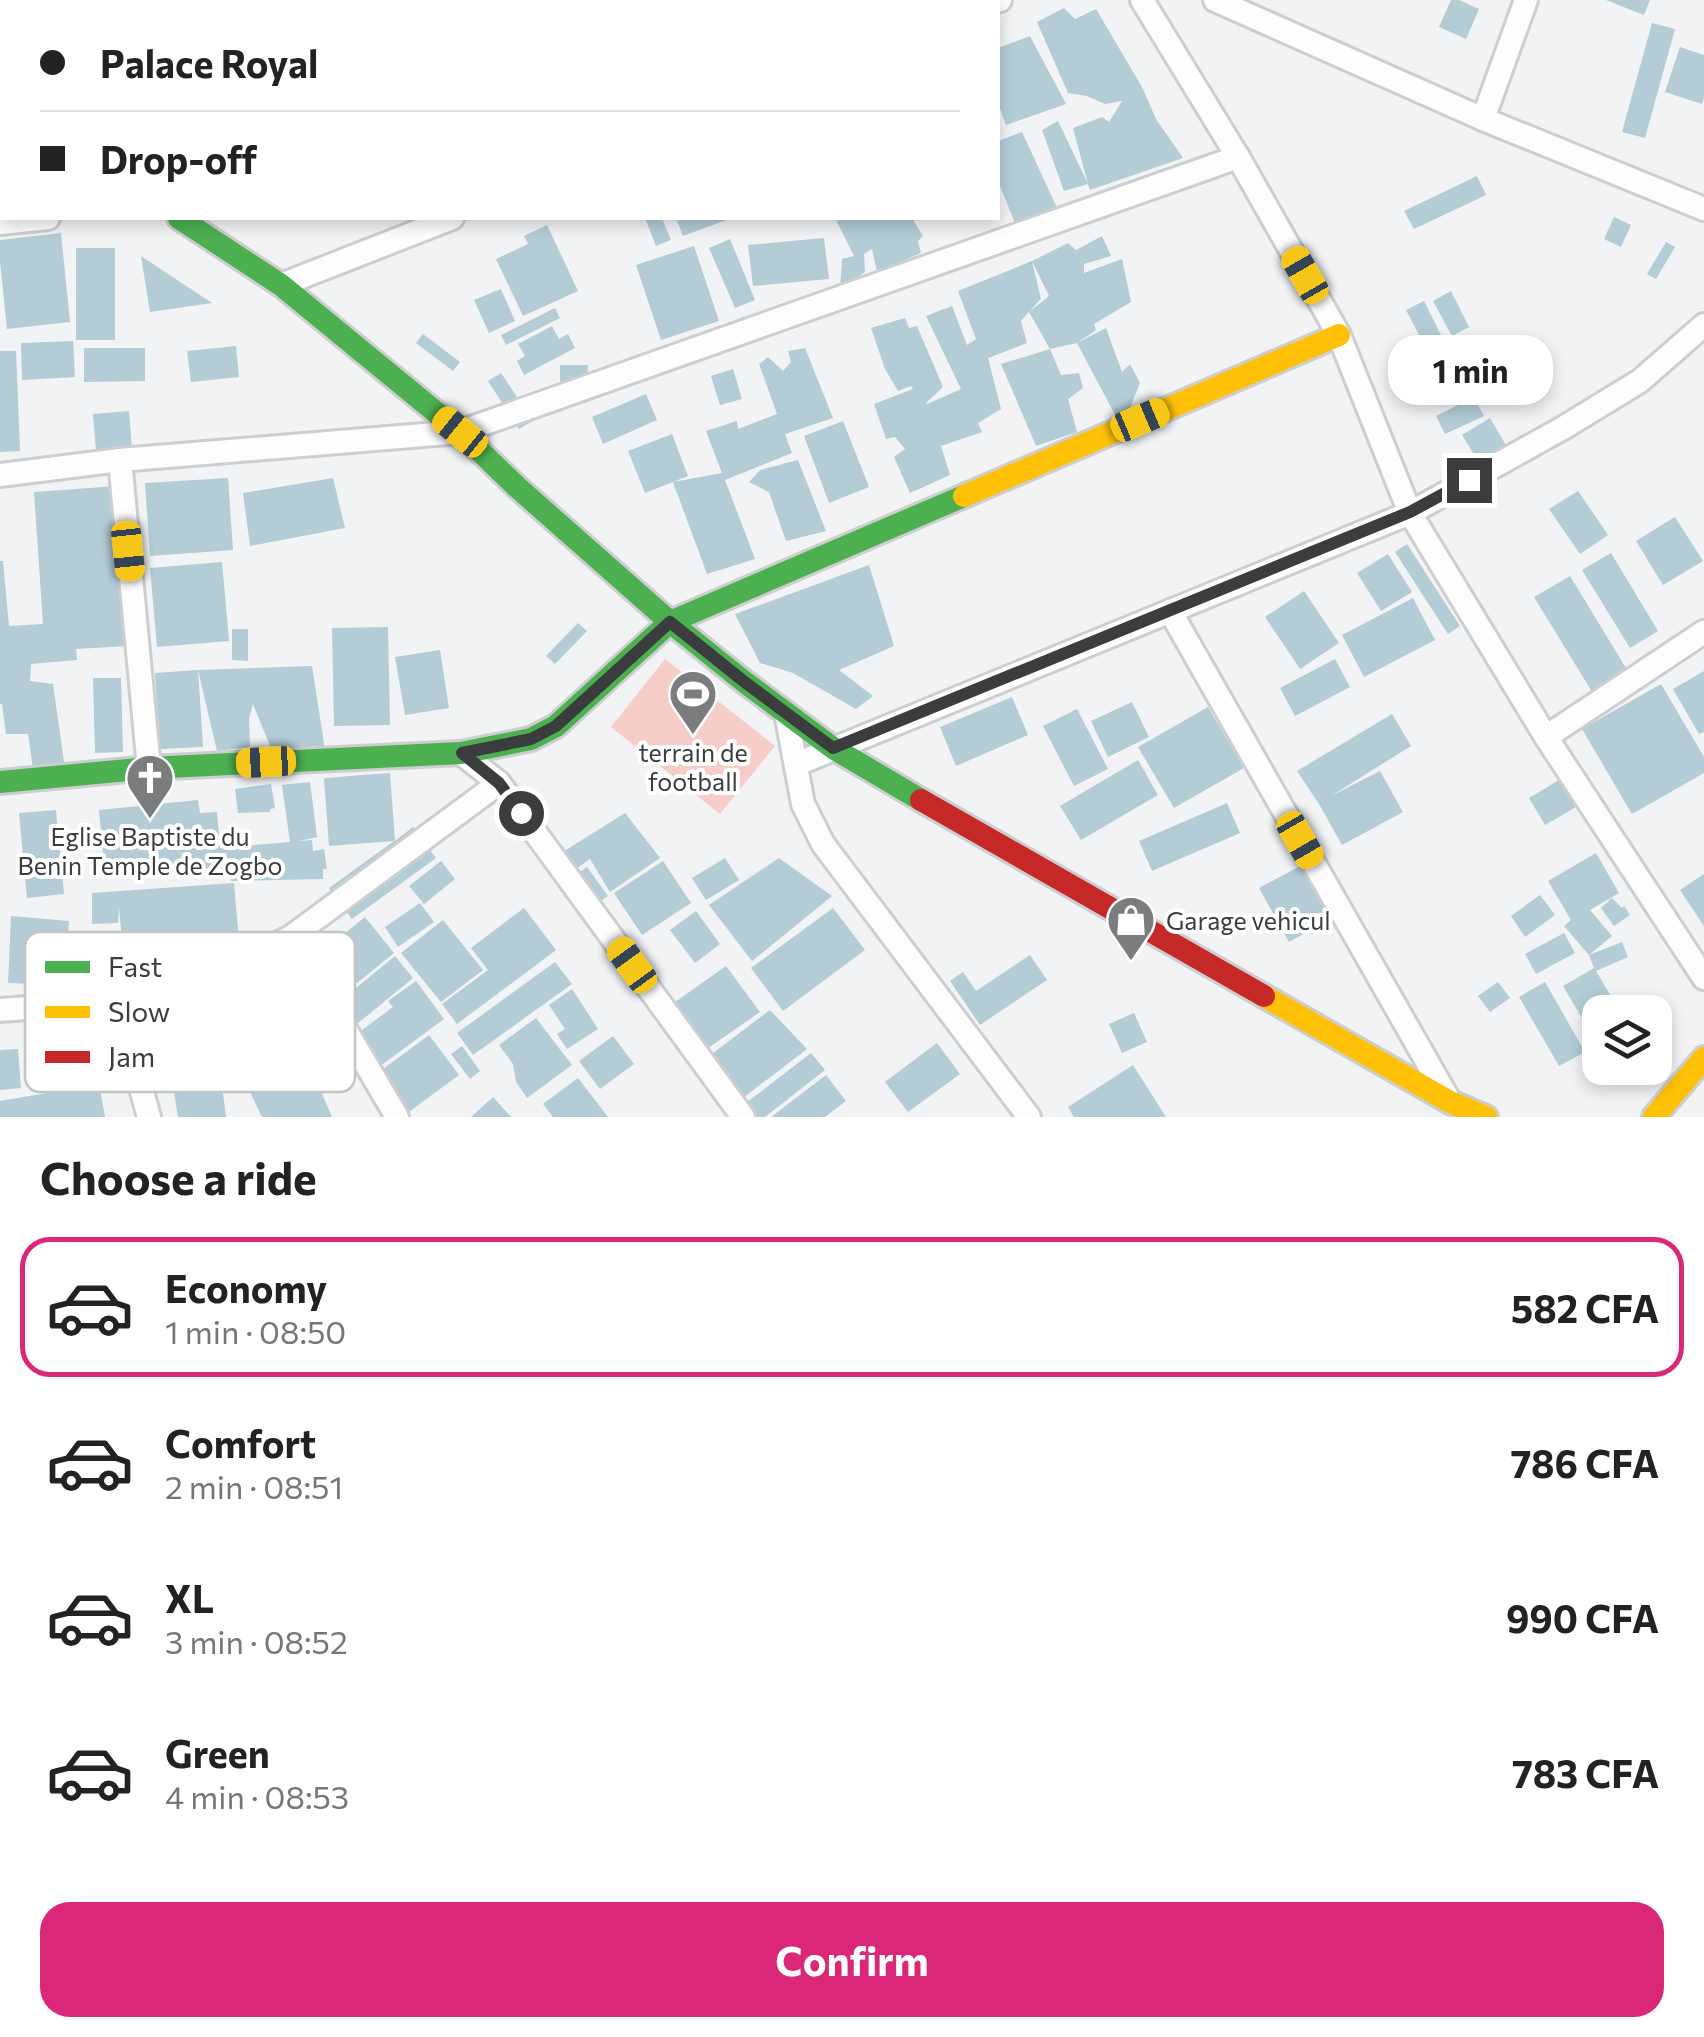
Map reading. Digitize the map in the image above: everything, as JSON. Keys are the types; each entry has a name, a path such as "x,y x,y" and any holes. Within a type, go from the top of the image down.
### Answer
{"street":[{"path":"1142,0 1238,157 1339,335 1410,512 1546,738 1704,978"},
{"path":"1216,0 1483,120 1704,208"},
{"path":"1483,120 1526,0"},
{"path":"0,474 120,460 460,432 1238,157"},
{"path":"0,223 29,220"},
{"path":"182,220 281,286 460,432 516,487 670,622 833,748 1450,1102 1486,1117"},
{"path":"281,286 447,220"},
{"path":"797,764 1410,512 1640,381 1704,325"},
{"path":"0,782 148,768 462,753 531,739 556,726 670,622 1339,335"},
{"path":"120,460 148,768"},
{"path":"1170,612 1450,1102"},
{"path":"1546,738 1704,632"},
{"path":"786,713 803,804 822,844 1029,1117"},
{"path":"462,753 499,783 743,1117"},
{"path":"296,932 499,783"},
{"path":"0,1010 25,1008"},
{"path":"355,1045 397,1117"},
{"path":"1654,1117 1704,1058"},
{"path":"141,1092 148,1117"}],"shaded area":[{"name":"terrain de football","path":"665,659 775,746 720,814 611,727"}],"building":[{"path":"1451,0 1479,9 1466,39 1439,27"},
{"path":"1606,0 1650,0 1644,15"},
{"path":"1064,8 1075,19 1096,9 1142,87 1156,119 1183,158 1090,190 1073,128 1102,117 1109,122 1122,101 1105,104 1068,93 1037,22"},
{"path":"1652,23 1675,29 1645,138 1622,132"},
{"path":"1030,36 1066,104 1006,125 1000,108 1000,47"},
{"path":"1680,47 1704,55 1702,104 1665,92"},
{"path":"1058,121 1088,184 1064,191 1042,130"},
{"path":"1022,132 1057,208 1015,223 1000,186 1000,140"},
{"path":"1477,176 1486,195 1414,229 1404,211"},
{"path":"1614,217 1631,225 1621,247 1604,239"},
{"path":"646,220 663,220 671,240 656,246"},
{"path":"677,220 727,220 683,236"},
{"path":"836,220 913,220 923,236 918,241 921,253 877,272 872,249 864,254 865,272 840,289 842,259 854,256"},
{"path":"547,225 578,291 523,316 496,259 528,244 524,236"},
{"path":"61,233 70,322 7,329 0,240"},
{"path":"1102,236 1111,256 1084,264 1084,273 1122,259 1131,302 1094,324 1096,330 1077,343 1050,349 1029,312 1049,296 1032,261 1068,243 1076,250"},
{"path":"824,238 829,279 753,286 748,245"},
{"path":"730,239 755,300 735,308 709,248"},
{"path":"1666,242 1675,247 1656,279 1647,274"},
{"path":"694,246 719,321 661,340 636,265"},
{"path":"76,248 115,248 115,340 76,340"},
{"path":"141,256 206,299 212,303 150,312"},
{"path":"1032,261 1041,299 1021,321 1027,343 988,358 1001,409 978,423 982,432 941,446 950,475 910,493 894,457 905,449 895,437 886,439 874,404 913,389 911,386 898,391 885,369 871,328 905,318 909,328 917,326 943,387 927,404 961,389 926,316 952,306 967,345 976,339 958,291"},
{"path":"501,289 515,321 489,333 474,300"},
{"path":"1451,291 1469,327 1452,336 1433,301"},
{"path":"1424,301 1443,339 1426,348 1406,310"},
{"path":"555,308 560,318 506,345 501,335"},
{"path":"552,326 559,339 568,334 575,348 524,375 517,361 525,356 518,344"},
{"path":"1106,328 1122,372 1130,364 1140,383 1122,428 1077,343"},
{"path":"423,334 460,362 453,371 416,343"},
{"path":"73,341 75,377 22,380 21,343"},
{"path":"236,346 239,377 191,382 187,351"},
{"path":"84,348 145,348 145,381 84,382"},
{"path":"805,348 833,418 785,434 792,453 725,480 755,559 707,574 673,482 722,473 706,431 737,421 738,429 777,414 759,364 768,357 783,371 791,362 788,351"},
{"path":"1050,349 1061,375 1079,373 1083,388 1068,399 1077,432 1036,446 1001,364"},
{"path":"0,351 16,351 20,451 0,452"},
{"path":"1454,351 1474,389 1454,399 1434,361"},
{"path":"560,365 588,365 587,383 560,382"},
{"path":"733,369 742,399 720,405 711,376"},
{"path":"501,373 533,421 519,429 488,381"},
{"path":"646,394 657,420 603,444 592,417"},
{"path":"1474,397 1484,416 1445,434 1436,416"},
{"path":"129,411 132,449 96,451 93,414"},
{"path":"1490,418 1510,452 1483,469 1462,435"},
{"path":"843,421 869,487 829,503 804,436"},
{"path":"672,434 688,476 645,493 628,451"},
{"path":"798,460 826,531 786,541 769,492 749,482 760,470"},
{"path":"228,478 233,550 150,556 145,483"},
{"path":"333,478 345,528 250,546 243,493"},
{"path":"117,486 128,646 76,649 77,660 31,664 30,681 53,684 65,769 34,776 28,734 6,734 0,704 0,561 9,626 43,624 34,492"},
{"path":"1578,491 1608,535 1580,554 1549,509"},
{"path":"1675,517 1703,561 1663,585 1636,541"},
{"path":"1407,544 1460,626 1448,634 1395,552"},
{"path":"1611,553 1658,631 1630,648 1582,570"},
{"path":"1388,554 1412,592 1381,611 1357,573"},
{"path":"222,562 229,641 157,647 150,568"},
{"path":"869,565 894,646 839,670 873,696 856,709 793,673 760,663 735,614"},
{"path":"1570,576 1629,673 1594,695 1534,597"},
{"path":"1304,591 1339,643 1300,669 1265,617"},
{"path":"1413,598 1435,640 1364,677 1342,635"},
{"path":"578,623 587,631 555,664 546,656"},
{"path":"388,627 390,725 334,726 332,628"},
{"path":"232,629 248,629 248,661 232,660"},
{"path":"440,650 449,708 405,715 395,657"},
{"path":"1335,659 1350,687 1295,716 1280,688"},
{"path":"312,666 326,756 274,756 253,704 249,718 250,747 217,751 198,670"},
{"path":"198,670 203,747 160,749 155,673"},
{"path":"1704,671 1704,732 1699,734 1673,689"},
{"path":"93,678 121,678 123,752 95,753"},
{"path":"1661,684 1704,757 1704,773 1632,814 1582,729"},
{"path":"1012,697 1028,735 956,766 940,727"},
{"path":"1132,702 1149,737 1108,757 1091,721"},
{"path":"1208,707 1244,768 1174,808 1138,747"},
{"path":"1077,709 1108,769 1074,786 1043,726"},
{"path":"1392,714 1411,746 1331,796 1380,771 1403,812 1342,845 1297,771"},
{"path":"1138,760 1158,795 1081,840 1060,806"},
{"path":"390,773 395,841 413,827 436,858 352,919 329,888 394,841 329,846 324,778"},
{"path":"1559,780 1576,807 1545,825 1529,798"},
{"path":"310,782 317,837 299,841 312,840 313,851 324,849 327,869 323,869 323,879 231,881 230,877 212,878 211,868 123,876 122,863 104,865 99,810 198,800 200,813 217,812 220,848 290,842 282,785"},
{"path":"271,784 275,808 270,812 238,813 235,789"},
{"path":"1227,803 1240,833 1152,871 1139,841"},
{"path":"56,810 64,894 27,898 19,813"},
{"path":"625,813 660,858 610,892 590,859 558,882 547,862"},
{"path":"1596,853 1619,893 1590,910 1612,936 1589,955 1564,926 1571,920 1548,881"},
{"path":"725,858 739,880 706,900 692,878"},
{"path":"779,858 832,896 752,961 709,905"},
{"path":"441,861 455,879 424,904 409,886"},
{"path":"663,861 691,903 642,935 614,893"},
{"path":"1304,864 1333,918 1289,942 1259,888"},
{"path":"587,867 608,896 581,914 561,885"},
{"path":"1704,874 1704,926 1680,890"},
{"path":"234,883 238,932 121,932 119,907 118,923 92,924 92,893"},
{"path":"1540,895 1555,915 1525,937 1511,916"},
{"path":"1612,898 1630,915 1614,926 1601,908"},
{"path":"420,903 434,922 398,947 385,927"},
{"path":"524,908 556,950 457,1024 442,1004 488,970 471,948"},
{"path":"833,908 865,950 783,1011 751,968"},
{"path":"696,911 720,944 695,963 670,930"},
{"path":"11,916 69,921 68,932 25,932 25,984 8,983"},
{"path":"365,917 394,953 357,983 355,932 346,932"},
{"path":"443,920 483,970 441,1002 401,953"},
{"path":"1564,933 1575,953 1536,974 1525,954"},
{"path":"1622,942 1628,957 1596,971 1610,995 1582,995 1582,1018 1563,986 1594,968 1589,955"},
{"path":"1030,955 1047,980 980,1025 950,981 963,972 976,991"},
{"path":"395,956 413,978 355,1026 355,989"},
{"path":"555,962 572,984 473,1055 457,1033"},
{"path":"726,966 760,1012 694,1058 661,1012"},
{"path":"416,981 444,1019 364,1078 355,1060 355,1035 393,1007 388,1001"},
{"path":"1498,982 1510,998 1490,1012 1478,996"},
{"path":"1545,982 1582,1047 1582,1054 1559,1066 1519,997"},
{"path":"572,989 598,1029 567,1049 557,1034 565,1029 549,1005"},
{"path":"770,1010 807,1049 735,1104 696,1066"},
{"path":"1134,1013 1147,1042 1122,1053 1109,1024"},
{"path":"536,1018 572,1065 527,1098 516,1082 513,1064 499,1045"},
{"path":"429,1035 459,1075 402,1117 389,1117 364,1083"},
{"path":"613,1036 634,1064 600,1089 579,1061"},
{"path":"937,1043 960,1074 908,1112 885,1082"},
{"path":"462,1046 480,1071 470,1079 451,1054"},
{"path":"18,1049 21,1088 0,1090 0,1050"},
{"path":"811,1053 825,1070 765,1117 743,1117 737,1110"},
{"path":"1133,1065 1166,1117 1074,1117 1068,1107"},
{"path":"826,1075 846,1101 825,1117 771,1117"},
{"path":"578,1078 608,1117 553,1117 543,1104"},
{"path":"52,1092 100,1092 105,1117 0,1117 0,1101"},
{"path":"174,1092 232,1092 223,1093 226,1117 178,1117"},
{"path":"250,1092 321,1092 332,1117 262,1117"},
{"path":"493,1097 511,1117 471,1117"}],"traffic: fast":[{"path":"182,220 281,285 460,432 670,622 742,680 833,748 921,800"},
{"path":"0,782 149,768 461,753 531,739 556,726 670,622 964,496"}],"traffic: slow":[{"path":"964,496 1339,335"},
{"path":"1264,996 1450,1102 1486,1117"},
{"path":"1654,1117 1704,1058"}],"traffic: jam":[{"path":"921,800 1264,996"}],"place":[{"name":"terrain de football","path":"693,736"},
{"name":"Eglise Baptiste du Benin Temple de Zogbo","path":"150,820"},
{"name":"Garage vehicul","path":"1131,962"}],"route":[{"path":"521,813 499,783 462,753 531,739 556,726 670,622 833,748 1410,512 1469,480"}]}
